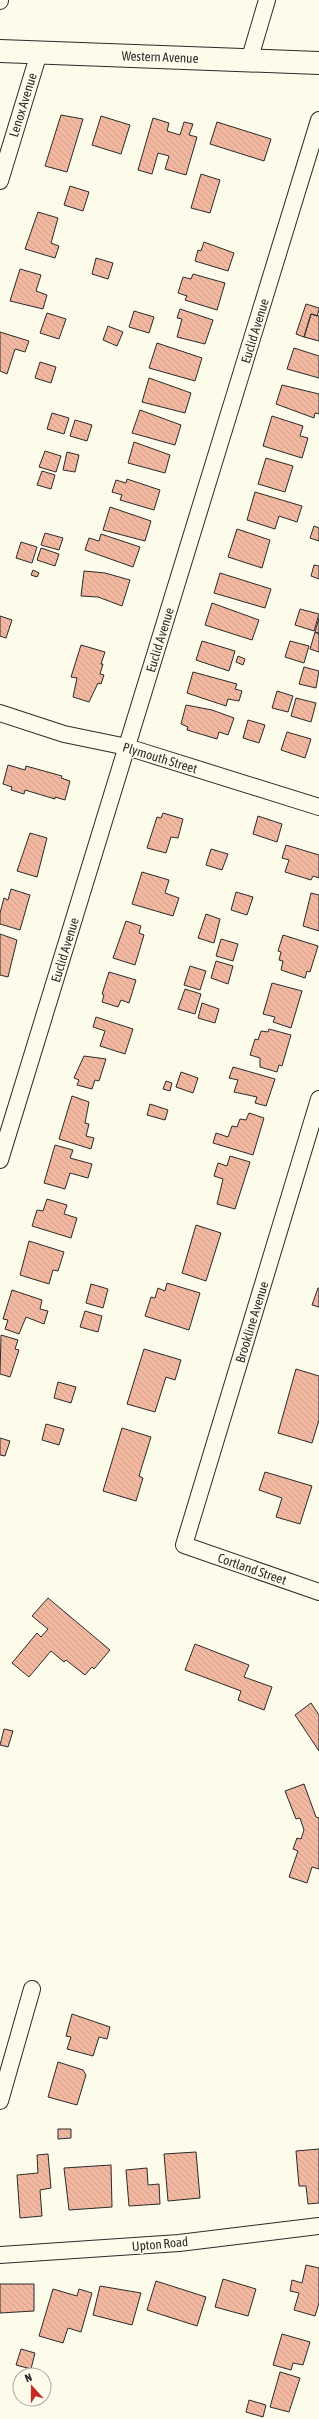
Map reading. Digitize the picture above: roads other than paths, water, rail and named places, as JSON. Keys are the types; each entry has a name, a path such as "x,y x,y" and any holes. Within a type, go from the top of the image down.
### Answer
{"main road":[{"name":"Western Avenue","path":"0,51 319,63"}],"street":[{"path":"249,60 267,0"},
{"name":"Lenox Avenue","path":"0,181 39,53"},
{"name":"Euclid Avenue","path":"0,1160 319,120"},
{"name":"Plymouth Street","path":"0,713 64,734 127,747 319,807"},
{"name":"Brookline Avenue","path":"184,1545 319,1100"},
{"name":"Cortland Street","path":"184,1545 319,1592"},
{"path":"0,2101 32,1989"},
{"name":"Upton Road","path":"0,2255 179,2244 319,2226"}]}
